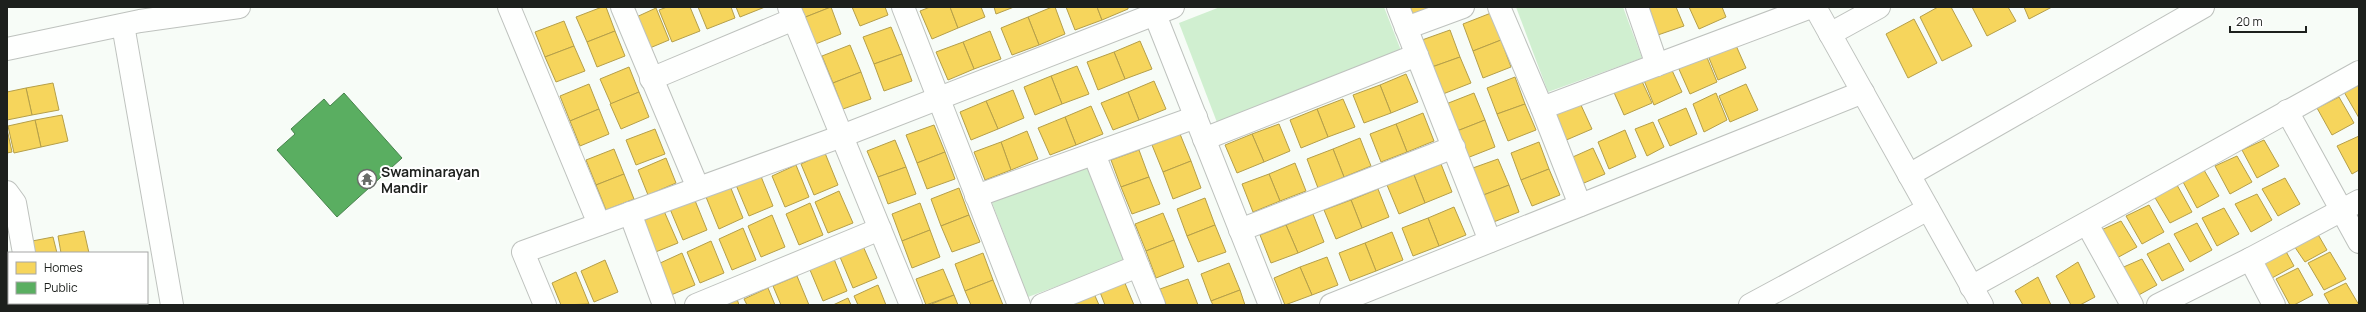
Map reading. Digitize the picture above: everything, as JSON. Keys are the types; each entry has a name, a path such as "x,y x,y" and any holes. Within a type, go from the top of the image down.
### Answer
{"street":[{"path":"7,49 133,18 239,7"},
{"path":"509,7 599,224"},
{"path":"622,7 698,188"},
{"path":"1398,7 1490,241"},
{"path":"1406,28 1462,7"},
{"path":"1499,7 1542,108 1580,206"},
{"path":"1637,7 1657,65"},
{"path":"1542,108 1811,7"},
{"path":"1815,7 1976,296 2087,224 2359,72"},
{"path":"1830,34 1880,7"},
{"path":"1909,175 2203,7"},
{"path":"907,8 938,98 1019,305"},
{"path":"545,305 523,252 842,136 1160,9 1204,139 1270,305"},
{"path":"651,79 792,13 911,305"},
{"path":"133,18 172,305"},
{"path":"1204,139 1417,55"},
{"path":"1331,305 1863,92"},
{"path":"2287,111 2350,206 2359,242"},
{"path":"976,196 1196,117"},
{"path":"1240,230 1454,147"},
{"path":"1094,154 1154,305"},
{"path":"7,192 15,203 24,252"},
{"path":"2158,305 2250,259 2350,206"},
{"path":"1750,305 1928,209"},
{"path":"630,212 664,305"},
{"path":"2087,224 2132,305"},
{"path":"696,305 880,229"},
{"path":"2250,259 2274,305"},
{"path":"1042,305 1138,266"}],"green space":[{"path":"1220,7 1384,7 1402,53 1218,125 1179,23"},
{"path":"1516,7 1623,7 1642,58 1548,92"},
{"path":"1089,163 1125,261 1028,297 991,200"}],"building: Homes":[{"path":"602,7 606,7 615,31 587,42 576,17"},
{"path":"667,7 690,7 700,31 672,42 659,10"},
{"path":"698,7 731,7 735,18 707,29"},
{"path":"736,7 765,7 740,17"},
{"path":"799,7 831,7 803,18"},
{"path":"831,7 841,34 813,45 803,18"},
{"path":"852,7 885,7 888,15 860,26"},
{"path":"930,7 950,7 958,28 932,39 920,11"},
{"path":"950,7 981,7 985,17 958,28"},
{"path":"994,7 1014,7 996,14"},
{"path":"1055,7 1065,34 1039,45 1028,17"},
{"path":"1066,7 1097,7 1102,20 1075,30"},
{"path":"1097,7 1128,7 1128,9 1102,20"},
{"path":"1410,7 1432,7 1413,14"},
{"path":"1642,7 1676,7 1684,26 1652,37"},
{"path":"1689,7 1722,7 1726,17 1699,29"},
{"path":"1938,7 1951,7 1972,46 1942,61 1920,17"},
{"path":"1972,7 2008,7 2016,21 1987,36"},
{"path":"2024,7 2052,7 2029,19"},
{"path":"656,8 669,40 645,50 632,19"},
{"path":"1491,13 1501,40 1473,51 1463,24"},
{"path":"1028,17 1039,45 1012,55 1001,28"},
{"path":"1914,19 1937,63 1908,78 1886,34"},
{"path":"564,21 574,46 545,57 535,32"},
{"path":"891,27 902,54 874,64 863,37"},
{"path":"1450,30 1460,57 1432,67 1422,40"},
{"path":"615,31 625,56 597,67 587,42"},
{"path":"990,31 1001,59 974,69 963,42"},
{"path":"1501,40 1511,67 1483,78 1473,51"},
{"path":"1140,41 1152,69 1125,79 1114,52"},
{"path":"1734,41 1746,68 1718,80 1707,53"},
{"path":"963,42 974,69 948,80 936,52"},
{"path":"850,45 861,72 833,83 822,56"},
{"path":"574,46 585,71 556,82 545,57"},
{"path":"1114,52 1125,79 1098,90 1087,62"},
{"path":"902,54 912,81 884,91 874,64"},
{"path":"1706,55 1717,82 1690,94 1678,67"},
{"path":"1460,57 1471,83 1443,94 1432,67"},
{"path":"1077,66 1089,94 1062,104 1051,76"},
{"path":"1670,66 1682,92 1654,105 1643,78"},
{"path":"629,67 639,92 611,104 600,79"},
{"path":"861,72 871,99 843,109 833,83"},
{"path":"1406,74 1418,102 1391,113 1380,85"},
{"path":"1051,76 1062,104 1035,115 1024,87"},
{"path":"1515,77 1525,104 1497,114 1487,88"},
{"path":"1640,77 1652,103 1624,115 1612,88"},
{"path":"1154,81 1166,109 1139,120 1128,92"},
{"path":"53,83 59,110 32,115 26,88"},
{"path":"589,84 599,109 570,121 560,96"},
{"path":"1746,84 1758,110 1730,122 1719,96"},
{"path":"1380,85 1391,113 1364,123 1353,95"},
{"path":"2359,85 2359,118 2344,92"},
{"path":"26,88 32,115 7,120 7,92"},
{"path":"1013,90 1024,118 998,129 986,101"},
{"path":"639,92 649,117 621,129 610,104"},
{"path":"1128,92 1139,120 1113,130 1101,103"},
{"path":"1474,93 1485,120 1457,131 1446,104"},
{"path":"1716,93 1727,120 1704,132 1693,104"},
{"path":"2339,97 2354,123 2332,135 2317,108"},
{"path":"1343,99 1355,127 1328,137 1317,109"},
{"path":"986,101 998,129 971,140 960,112"},
{"path":"1580,103 1592,129 1564,141 1552,114"},
{"path":"1525,104 1536,130 1508,141 1497,114"},
{"path":"1091,106 1103,134 1076,145 1065,117"},
{"path":"1686,108 1697,134 1670,146 1658,120"},
{"path":"599,109 609,134 580,146 570,121"},
{"path":"1317,109 1328,137 1301,148 1290,120"},
{"path":"1423,113 1434,141 1407,152 1396,124"},
{"path":"62,115 68,141 41,147 35,120"},
{"path":"1065,117 1076,145 1050,155 1038,128"},
{"path":"35,120 41,147 14,153 8,126"},
{"path":"1485,120 1495,147 1467,158 1457,131"},
{"path":"1653,122 1664,147 1647,156 1635,129"},
{"path":"1279,124 1290,151 1264,162 1252,134"},
{"path":"1396,124 1407,152 1381,162 1370,134"},
{"path":"934,125 945,152 917,163 906,135"},
{"path":"7,129 12,152 7,153"},
{"path":"655,129 665,154 636,165 626,140"},
{"path":"1625,130 1636,157 1609,169 1598,142"},
{"path":"1027,131 1038,159 1011,170 1001,142"},
{"path":"1180,134 1191,161 1163,172 1152,145"},
{"path":"1252,134 1264,162 1237,173 1225,145"},
{"path":"2359,136 2359,170 2352,174 2337,146"},
{"path":"1360,138 1371,166 1344,177 1333,149"},
{"path":"895,140 906,167 878,177 867,151"},
{"path":"2264,140 2279,166 2257,178 2242,150"},
{"path":"1001,142 1011,170 985,180 974,152"},
{"path":"1539,142 1549,169 1521,180 1511,153"},
{"path":"1593,148 1605,174 1577,186 1566,160"},
{"path":"614,149 624,174 596,185 586,160"},
{"path":"1333,149 1344,177 1318,188 1307,159"},
{"path":"1139,150 1149,177 1121,187 1111,160"},
{"path":"945,152 955,179 927,189 917,163"},
{"path":"825,153 838,185 814,195 801,164"},
{"path":"2237,156 2252,182 2230,194 2215,166"},
{"path":"666,158 676,183 648,195 638,170"},
{"path":"1498,159 1509,185 1481,196 1470,169"},
{"path":"1191,161 1201,188 1173,199 1163,172"},
{"path":"1295,163 1306,191 1280,201 1269,174"},
{"path":"1441,164 1452,192 1425,203 1414,175"},
{"path":"796,165 809,197 785,207 772,176"},
{"path":"906,167 916,194 888,204 878,177"},
{"path":"1549,169 1560,195 1532,206 1521,180"},
{"path":"2204,170 2219,196 2197,208 2182,180"},
{"path":"624,174 634,199 606,210 596,185"},
{"path":"760,174 773,206 749,216 736,185"},
{"path":"1269,174 1280,201 1253,212 1242,184"},
{"path":"1414,175 1425,203 1399,214 1387,185"},
{"path":"1149,177 1160,204 1132,214 1121,187"},
{"path":"2285,178 2300,204 2278,216 2262,189"},
{"path":"1509,185 1519,212 1491,223 1481,196"},
{"path":"2177,185 2192,212 2170,223 2154,196"},
{"path":"730,186 743,218 719,229 706,197"},
{"path":"959,188 969,215 941,226 931,199"},
{"path":"1378,189 1389,217 1362,228 1351,200"},
{"path":"839,191 853,223 828,233 815,202"},
{"path":"2257,194 2272,220 2251,232 2235,204"},
{"path":"694,198 707,230 683,240 670,209"},
{"path":"1205,198 1215,225 1187,236 1177,209"},
{"path":"1351,200 1362,228 1336,239 1324,210"},
{"path":"810,203 823,235 799,245 786,214"},
{"path":"920,203 930,230 902,241 892,214"},
{"path":"2149,205 2164,232 2142,244 2126,216"},
{"path":"1454,207 1466,235 1439,246 1428,218"},
{"path":"2224,208 2239,234 2217,246 2202,218"},
{"path":"664,211 678,243 653,253 641,222"},
{"path":"1163,213 1174,240 1146,251 1135,224"},
{"path":"1313,214 1324,242 1298,253 1286,225"},
{"path":"772,215 785,247 761,257 748,226"},
{"path":"969,215 980,242 952,252 941,226"},
{"path":"1428,218 1439,246 1413,256 1402,228"},
{"path":"2121,221 2137,247 2115,259 2099,231"},
{"path":"2197,223 2212,250 2190,262 2174,234"},
{"path":"1215,225 1226,252 1198,262 1187,236"},
{"path":"1286,225 1298,253 1271,263 1260,235"},
{"path":"743,228 756,260 732,270 719,239"},
{"path":"930,230 940,257 912,268 902,241"},
{"path":"84,231 89,252 61,252 58,236"},
{"path":"2316,231 2327,250 2305,262 2292,243"},
{"path":"1392,232 1403,260 1376,271 1365,243"},
{"path":"53,237 57,252 29,252 27,242"},
{"path":"1174,240 1184,267 1156,278 1146,251"},
{"path":"711,241 724,273 700,283 687,252"},
{"path":"1365,243 1376,271 1350,281 1339,253"},
{"path":"2169,243 2184,270 2162,281 2147,254"},
{"path":"863,246 877,278 853,288 840,257"},
{"path":"2283,246 2294,266 2272,278 2259,259"},
{"path":"2330,252 2346,279 2324,290 2308,263"},
{"path":"682,253 695,285 671,295 658,264"},
{"path":"983,253 993,280 965,291 955,264"},
{"path":"1327,257 1338,285 1312,295 1300,267"},
{"path":"834,259 847,291 823,301 810,270"},
{"path":"2142,259 2157,285 2135,297 2119,269"},
{"path":"605,260 618,292 594,302 581,271"},
{"path":"2078,262 2095,297 2080,305 2071,305 2056,276"},
{"path":"1229,263 1240,290 1211,301 1201,274"},
{"path":"1300,267 1312,295 1285,305 1274,278"},
{"path":"2298,268 2313,295 2294,305 2290,305 2276,279"},
{"path":"943,269 954,295 926,305 916,279"},
{"path":"576,272 589,304 561,305 552,283"},
{"path":"797,276 809,305 781,305 773,286"},
{"path":"1122,276 1134,305 1105,305 1098,287"},
{"path":"2038,277 2051,305 2023,305 2015,291"},
{"path":"1188,279 1198,305 1166,305 1160,289"},
{"path":"993,280 1003,305 971,305 965,291"},
{"path":"2346,283 2359,305 2330,305 2324,294"},
{"path":"878,285 886,305 858,305 854,296"},
{"path":"768,288 775,305 747,305 744,299"},
{"path":"1092,289 1099,305 1071,305"},
{"path":"1240,290 1245,305 1213,305 1211,301"},
{"path":"954,295 958,305 929,305"},
{"path":"848,298 851,305 833,305"},
{"path":"737,299 739,305 724,305"}],"building: Public":[{"path":"344,93 402,158 337,217 277,150 295,134 291,129 324,99 330,106"}],"place":[{"name":"Swaminarayan Mandir","path":"367,179"}]}
